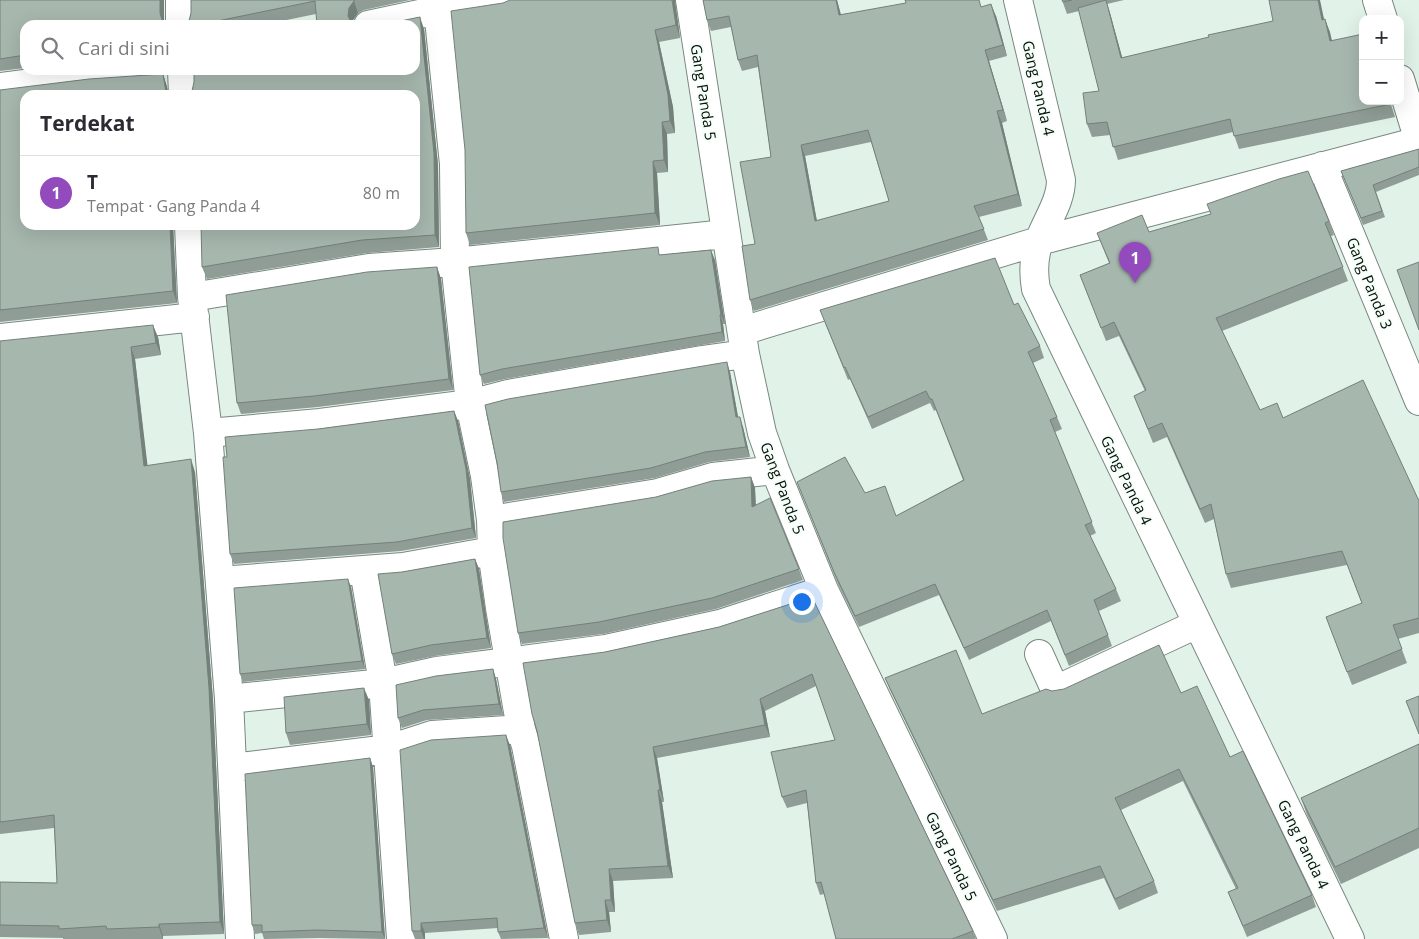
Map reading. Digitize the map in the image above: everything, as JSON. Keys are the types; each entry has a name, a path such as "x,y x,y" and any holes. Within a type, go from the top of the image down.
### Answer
{"street":[{"path":"180,0 180,20"},
{"path":"391,20 438,10 505,0"},
{"name":"Gang Panda 5","path":"690,0 743,342 762,434 824,590 993,939"},
{"name":"Gang Panda 4","path":"1018,0 1061,180 1058,199 1039,241 1034,280 1040,299 1350,939"},
{"path":"1377,0 1381,15"},
{"path":"438,10 454,164 455,262 470,404 486,476 492,551 521,729 564,939"},
{"path":"0,87 93,75"},
{"path":"182,75 183,90"},
{"path":"208,434 320,423 470,404 508,394 702,360 743,342 1039,241 1419,141 1404,92"},
{"name":"Gang Panda 3","path":"1322,166 1419,401"},
{"path":"189,230 193,307 208,434 230,699 240,939"},
{"path":"0,338 193,307 369,268 455,262 726,234"},
{"path":"491,520 658,493 713,477 775,470"},
{"path":"220,581 403,567 492,551"},
{"path":"364,570 383,684 401,939"},
{"path":"230,699 383,684 437,671 606,649 720,624 824,590"},
{"path":"1040,654 1053,685 1062,687 1197,624"},
{"path":"233,768 389,749 432,735 521,729"}],"building":[{"path":"0,0 160,0 162,20 20,20 20,56 0,59"},
{"path":"191,0 355,0 349,8 348,16 350,20 317,20 315,1 222,20 189,20"},
{"path":"510,0 672,0 676,25 655,30 668,95 670,121 662,122 664,160 653,161 655,213 466,233 465,150 451,11 503,3"},
{"path":"703,0 836,0 839,15 906,3 905,0 979,0 981,7 991,4 1003,45 985,50 1003,110 997,111 1018,194 974,206 984,229 750,300 742,246 755,244 740,162 771,157 757,55 738,60 729,16 707,20","holes":["868,130 889,201 815,221 801,145"]},
{"path":"1106,0 1121,58 1209,37 1208,35 1273,21 1269,0 1318,0 1322,20 1325,19 1330,41 1359,35 1359,105 1386,105 1234,136 1230,119 1113,147 1107,122 1087,124 1083,93 1099,91 1078,8"},
{"path":"420,17 434,153 435,235 362,240 202,267 201,230 420,230 420,90 192,90 194,75 420,75 420,20 405,20"},
{"path":"163,75 166,90 20,90 20,230 170,230 173,291 0,310 0,90 89,79"},
{"path":"1419,149 1419,167 1373,185 1382,211 1361,218 1341,171"},
{"path":"1308,171 1329,221 1325,223 1343,267 1216,318 1260,410 1277,403 1283,418 1363,380 1419,501 1419,618 1393,625 1402,649 1347,672 1326,617 1362,603 1342,551 1226,574 1211,504 1200,509 1162,423 1148,429 1134,396 1146,390 1114,322 1101,328 1080,275 1110,263 1097,233 1142,215 1149,232 1211,214 1207,204"},
{"path":"658,247 659,255 711,250 722,332 502,369 480,375 469,267"},
{"path":"995,258 1014,305 1018,303 1040,346 1028,352 1057,417 1050,420 1092,522 1085,525 1116,589 1094,600 1108,635 1065,655 1047,610 964,648 935,584 855,616 834,572 797,482 845,457 865,493 885,486 896,516 964,480 932,399 930,399 926,391 868,417 844,368 820,310"},
{"path":"1419,262 1419,330 1397,270"},
{"path":"437,267 449,379 314,396 237,403 226,295 367,272"},
{"path":"153,325 156,343 131,347 144,466 191,459 209,688 220,922 159,924 159,927 107,929 106,926 59,929 59,926 0,925 0,882 57,883 54,815 0,822 0,341"},
{"path":"727,362 736,417 740,417 746,447 705,452 651,468 501,492 485,405 508,399"},
{"path":"454,411 466,469 472,528 397,542 230,554 223,457 227,457 225,437 318,429"},
{"path":"751,477 752,507 770,498 799,569 712,598 599,622 518,633 503,538 503,522 656,497 712,481"},
{"path":"475,559 487,638 431,645 392,654 378,574 402,572"},
{"path":"348,579 362,661 240,674 234,588"},
{"path":"812,597 973,931 952,939 836,939 821,882 816,883 806,790 782,797 771,752 835,740 812,674 760,699 765,725 653,747 660,790 658,790 668,866 609,869 611,900 605,900 607,920 575,923 523,663 605,652 719,627"},
{"path":"1159,645 1181,693 1197,686 1230,757 1243,751 1312,895 1243,926 1228,892 1238,888 1179,769 1115,798 1154,881 1115,899 1100,866 993,900 885,678 956,650 982,714 1046,689 1052,691 1064,689"},
{"path":"493,669 499,704 423,710 398,718 396,685 436,676"},
{"path":"364,688 367,724 286,733 284,697"},
{"path":"1419,696 1419,734 1406,701"},
{"path":"506,735 544,928 498,932 497,918 421,923 421,931 412,931 400,750 431,740"},
{"path":"1419,744 1419,828 1335,867 1301,798"},
{"path":"370,758 382,932 317,930 262,932 262,925 252,925 245,774"}],"place":[{"name":"T","path":"1135,283"}]}
